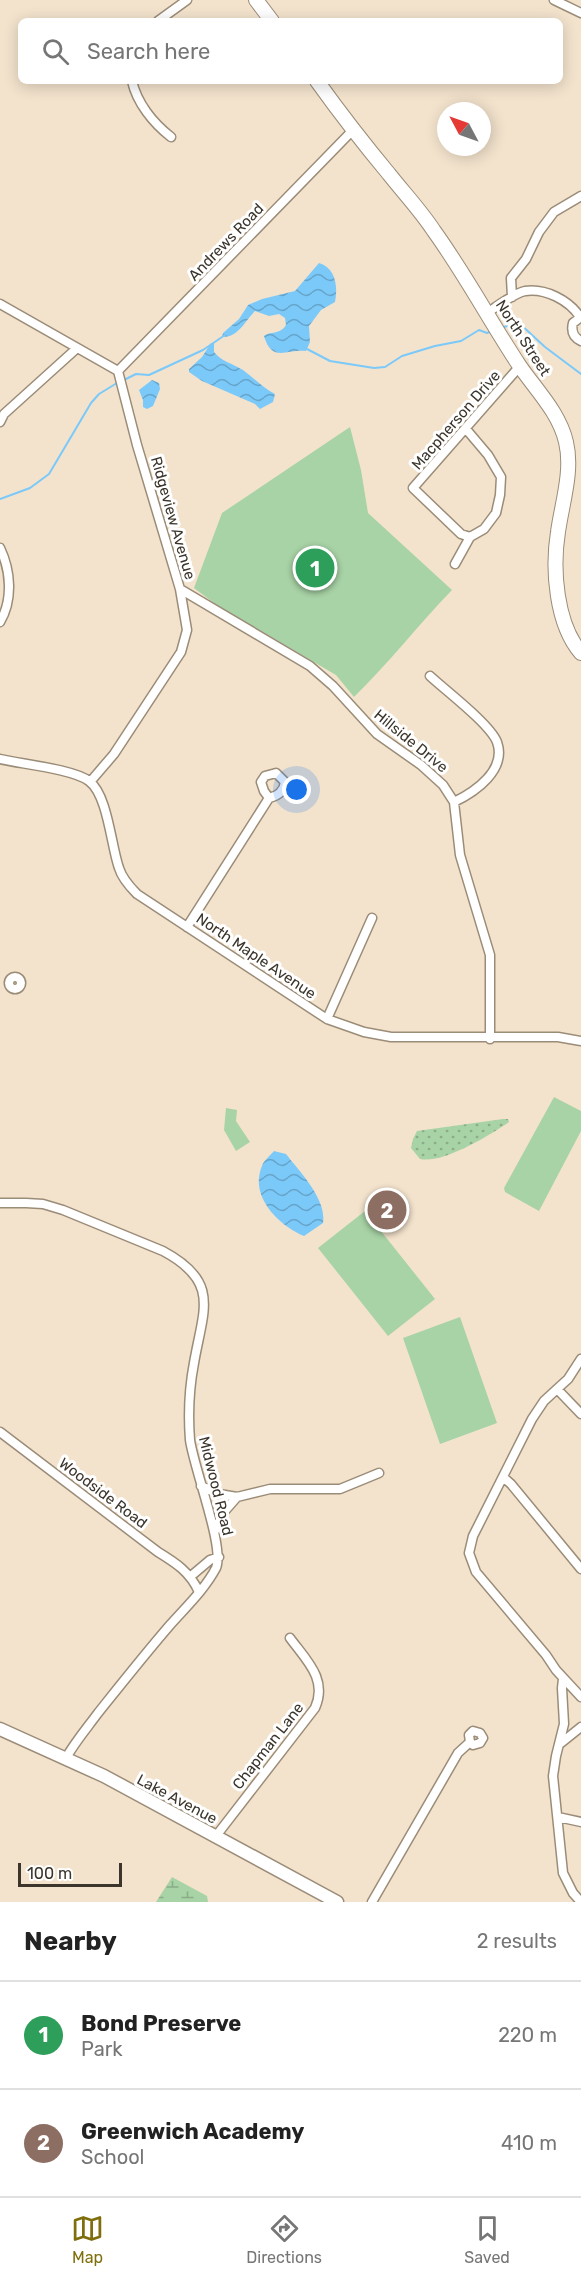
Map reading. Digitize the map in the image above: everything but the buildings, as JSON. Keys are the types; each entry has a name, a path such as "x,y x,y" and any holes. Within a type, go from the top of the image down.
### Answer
{"main road":[{"path":"256,0 270,18"},
{"name":"North Street","path":"319,84 353,130 434,230 561,426 567,447 567,475 557,535 557,576 564,624 571,642 581,653"},
{"name":"Lake Avenue","path":"0,1729 66,1758 337,1902"}],"street":[{"path":"162,18 188,0"},
{"path":"554,0 581,13"},
{"path":"133,84 134,91 151,118 171,136"},
{"name":"Andrews Road","path":"119,378 353,130"},
{"path":"512,297 511,278 526,259 539,232 554,212 581,196"},
{"path":"487,313 526,291 550,294 562,300 580,317 573,323 572,331 581,341"},
{"path":"0,304 76,349 119,378"},
{"path":"0,422 4,414 76,349"},
{"name":"Macpherson Drive","path":"470,537 461,534 413,488 520,366"},
{"name":"Ridgeview Avenue","path":"90,782 114,754 181,651 187,630 180,589 119,378"},
{"path":"455,564 470,537 484,529 496,513 500,495 501,477 488,455 466,429"},
{"path":"0,548 6,562 9,594 5,613 0,622"},
{"name":"Hillside Drive","path":"180,589 310,666 333,686 377,734 421,765 443,785 454,802"},
{"path":"430,676 489,730 497,743 498,757 492,774 471,794 454,802 460,855 490,955 490,1039"},
{"path":"0,759 78,775 90,782"},
{"name":"North Maple Avenue","path":"90,782 101,799 119,870 126,883 137,894 327,1019 364,1032 391,1037 558,1038 581,1041"},
{"path":"188,927 269,798"},
{"path":"327,1019 372,918"},
{"name":"Midwood Road","path":"0,1203 43,1204 67,1211 163,1251 177,1258 192,1271 203,1290 202,1329 195,1356 188,1408 193,1460 214,1531 219,1557 215,1569 199,1592 118,1687 66,1758"},
{"path":"581,1359 568,1379 540,1406 473,1536 469,1553 476,1572 581,1697"},
{"path":"557,1389 581,1414"},
{"name":"Woodside Road","path":"0,1432 191,1576 199,1592"},
{"path":"201,1486 219,1494 237,1497 274,1489 340,1489 379,1473"},
{"path":"503,1477 581,1569"},
{"path":"214,1531 224,1513 237,1497"},
{"path":"191,1576 210,1560 219,1557"},
{"name":"Chapman Lane","path":"216,1836 319,1700 318,1680 315,1672 290,1638"},
{"path":"563,1678 564,1724 553,1776 563,1873 573,1893 581,1902"},
{"path":"561,1743 581,1727"},
{"path":"372,1902 458,1753 470,1742"},
{"path":"558,1817 581,1822"}],"green space":[{"path":"350,427 361,470 368,513 452,590 354,697 336,675 218,606 194,588 222,513"},
{"path":"554,1097 581,1111 581,1131 539,1211 505,1192 504,1188"},
{"path":"226,1108 237,1110 236,1121 250,1142 236,1151 224,1130"},
{"path":"508,1119 509,1122 466,1147 441,1157 420,1159 411,1148 417,1131"},
{"path":"365,1211 435,1299 388,1336 318,1248"},
{"path":"460,1317 497,1423 440,1444 403,1338"},
{"path":"172,1877 207,1896 208,1902 156,1902"}],"water":[{"path":"319,263 325,265 332,274 336,284 336,296 335,302 321,310 309,326 310,342 306,351 280,353 271,349 267,344 264,336 278,332 286,325 285,318 279,314 269,316 255,311 237,332 228,337 222,337 223,333 239,319 248,305 295,291"},
{"path":"211,343 214,343 214,352 220,358 243,370 275,394 273,402 260,409 255,404 202,381 189,372 189,369 202,357"},
{"path":"152,380 159,383 160,389 153,406 147,409 143,407 139,390"},
{"path":"274,1151 286,1154 311,1186 321,1204 323,1223 304,1236 276,1217 268,1208 259,1188 259,1177 263,1164"}],"waterway":[{"path":"500,328 519,323 545,347 581,374"},
{"path":"307,349 330,361 374,368 385,367 402,356 461,341 479,330 487,333 492,331"},
{"path":"122,381 136,374 149,375 203,350 225,335"},
{"path":"0,499 30,488 49,474 91,403 99,394 117,383"}],"place":[{"name":"Bond Preserve","path":"315,568"},
{"name":"Greenwich Academy","path":"387,1210"}]}
